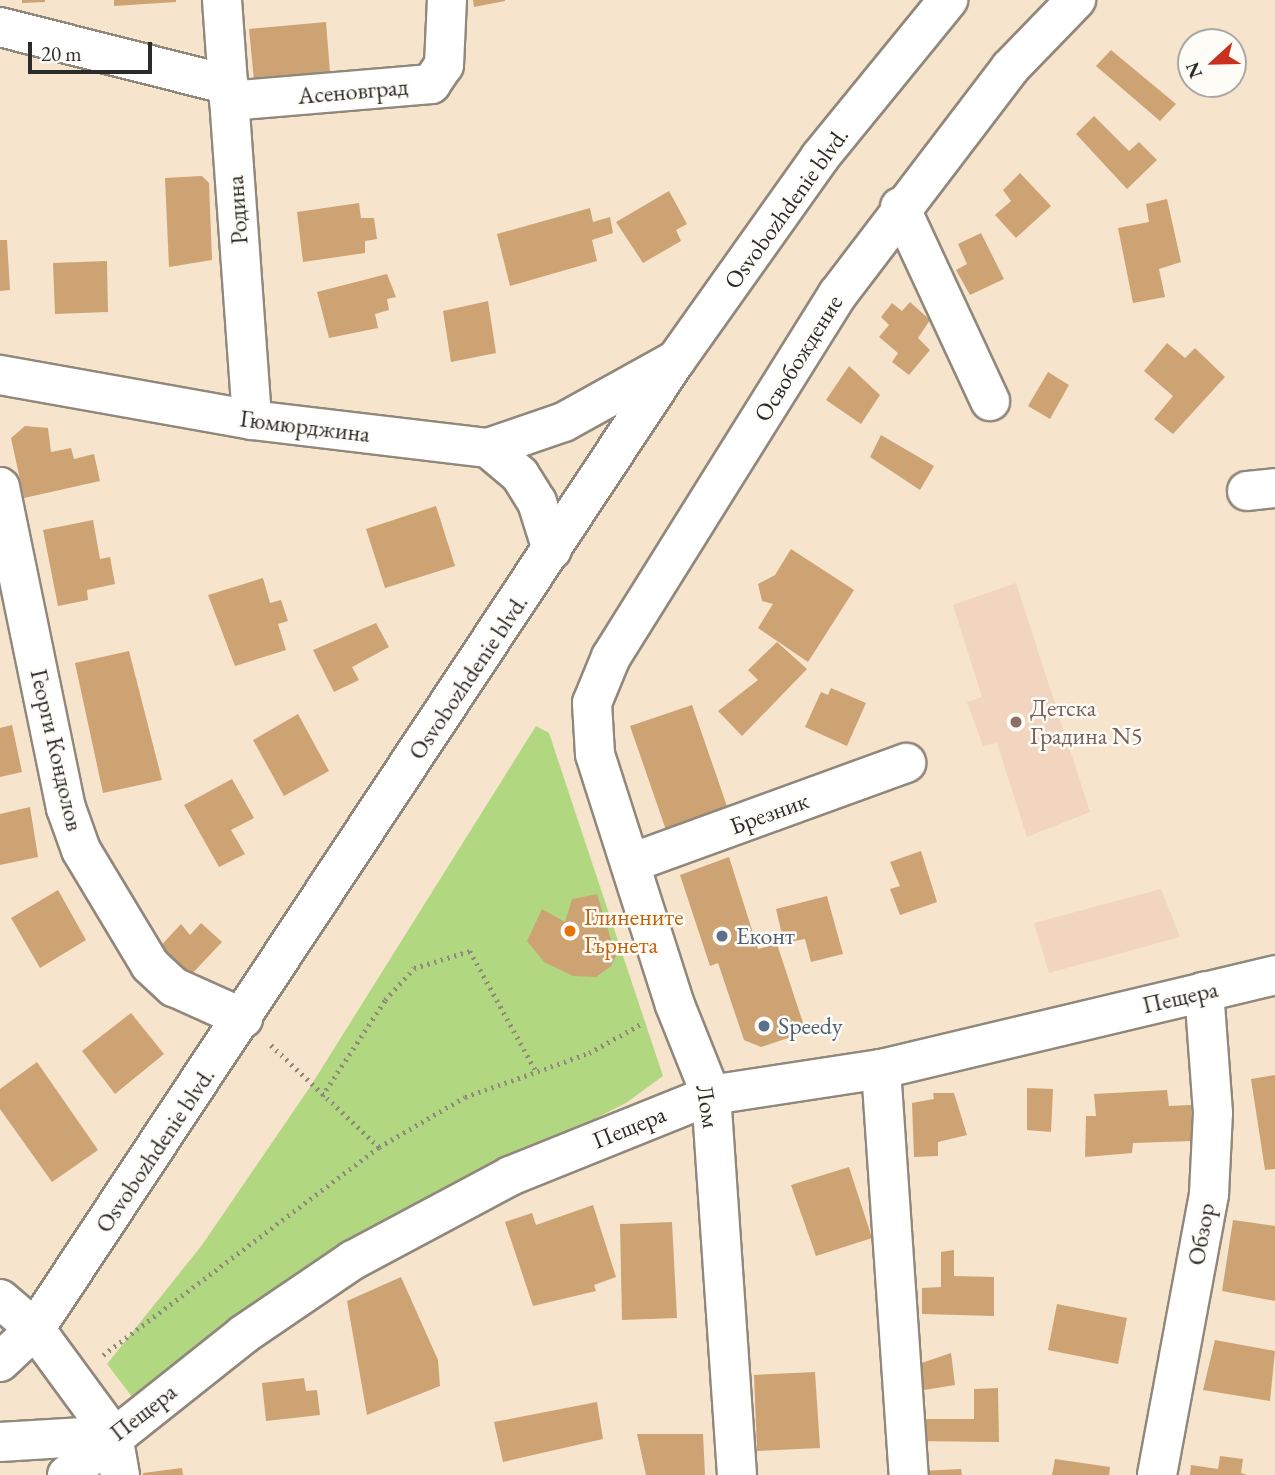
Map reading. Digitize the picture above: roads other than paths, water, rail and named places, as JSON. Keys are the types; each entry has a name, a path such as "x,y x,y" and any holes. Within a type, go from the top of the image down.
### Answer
{"street":[{"name":"Родина","path":"222,0 252,421"},
{"name":"Асеновград","path":"229,93 431,84 444,65 447,0"},
{"name":"Osvobozhdenie blvd.","path":"0,1363 36,1329 676,360 820,157 948,0"},
{"name":"Освобождение","path":"595,754 592,703 611,657 838,294 900,207 1010,68 1076,0"},
{"path":"0,27 229,93"},
{"path":"900,207 990,401"},
{"path":"552,550 531,493 488,448 564,422 676,360"},
{"name":"Гюмюрджина","path":"0,375 252,421 488,448"},
{"name":"Георги Кондолов","path":"0,487 70,818 124,930 174,988 243,1018"},
{"name":"Лом","path":"595,754 675,1005 711,1095 737,1475"},
{"name":"Брезник","path":"631,863 906,763"},
{"name":"Пещера","path":"68,1475 113,1435 353,1260 510,1176 711,1095 881,1069 1275,975"},
{"name":"Обзор","path":"1157,1475 1209,1194 1212,1101 1204,991"},
{"path":"881,1069 909,1475"},
{"path":"0,1299 36,1329 113,1435 120,1475"},
{"path":"0,1442 113,1435"}],"place":[{"name":"Детска Градина N5","path":"1016,722"},
{"name":"Глинените Гърнета","path":"570,931"},
{"name":"Еконт","path":"722,936"},
{"name":"Speedy","path":"764,1026"}]}
